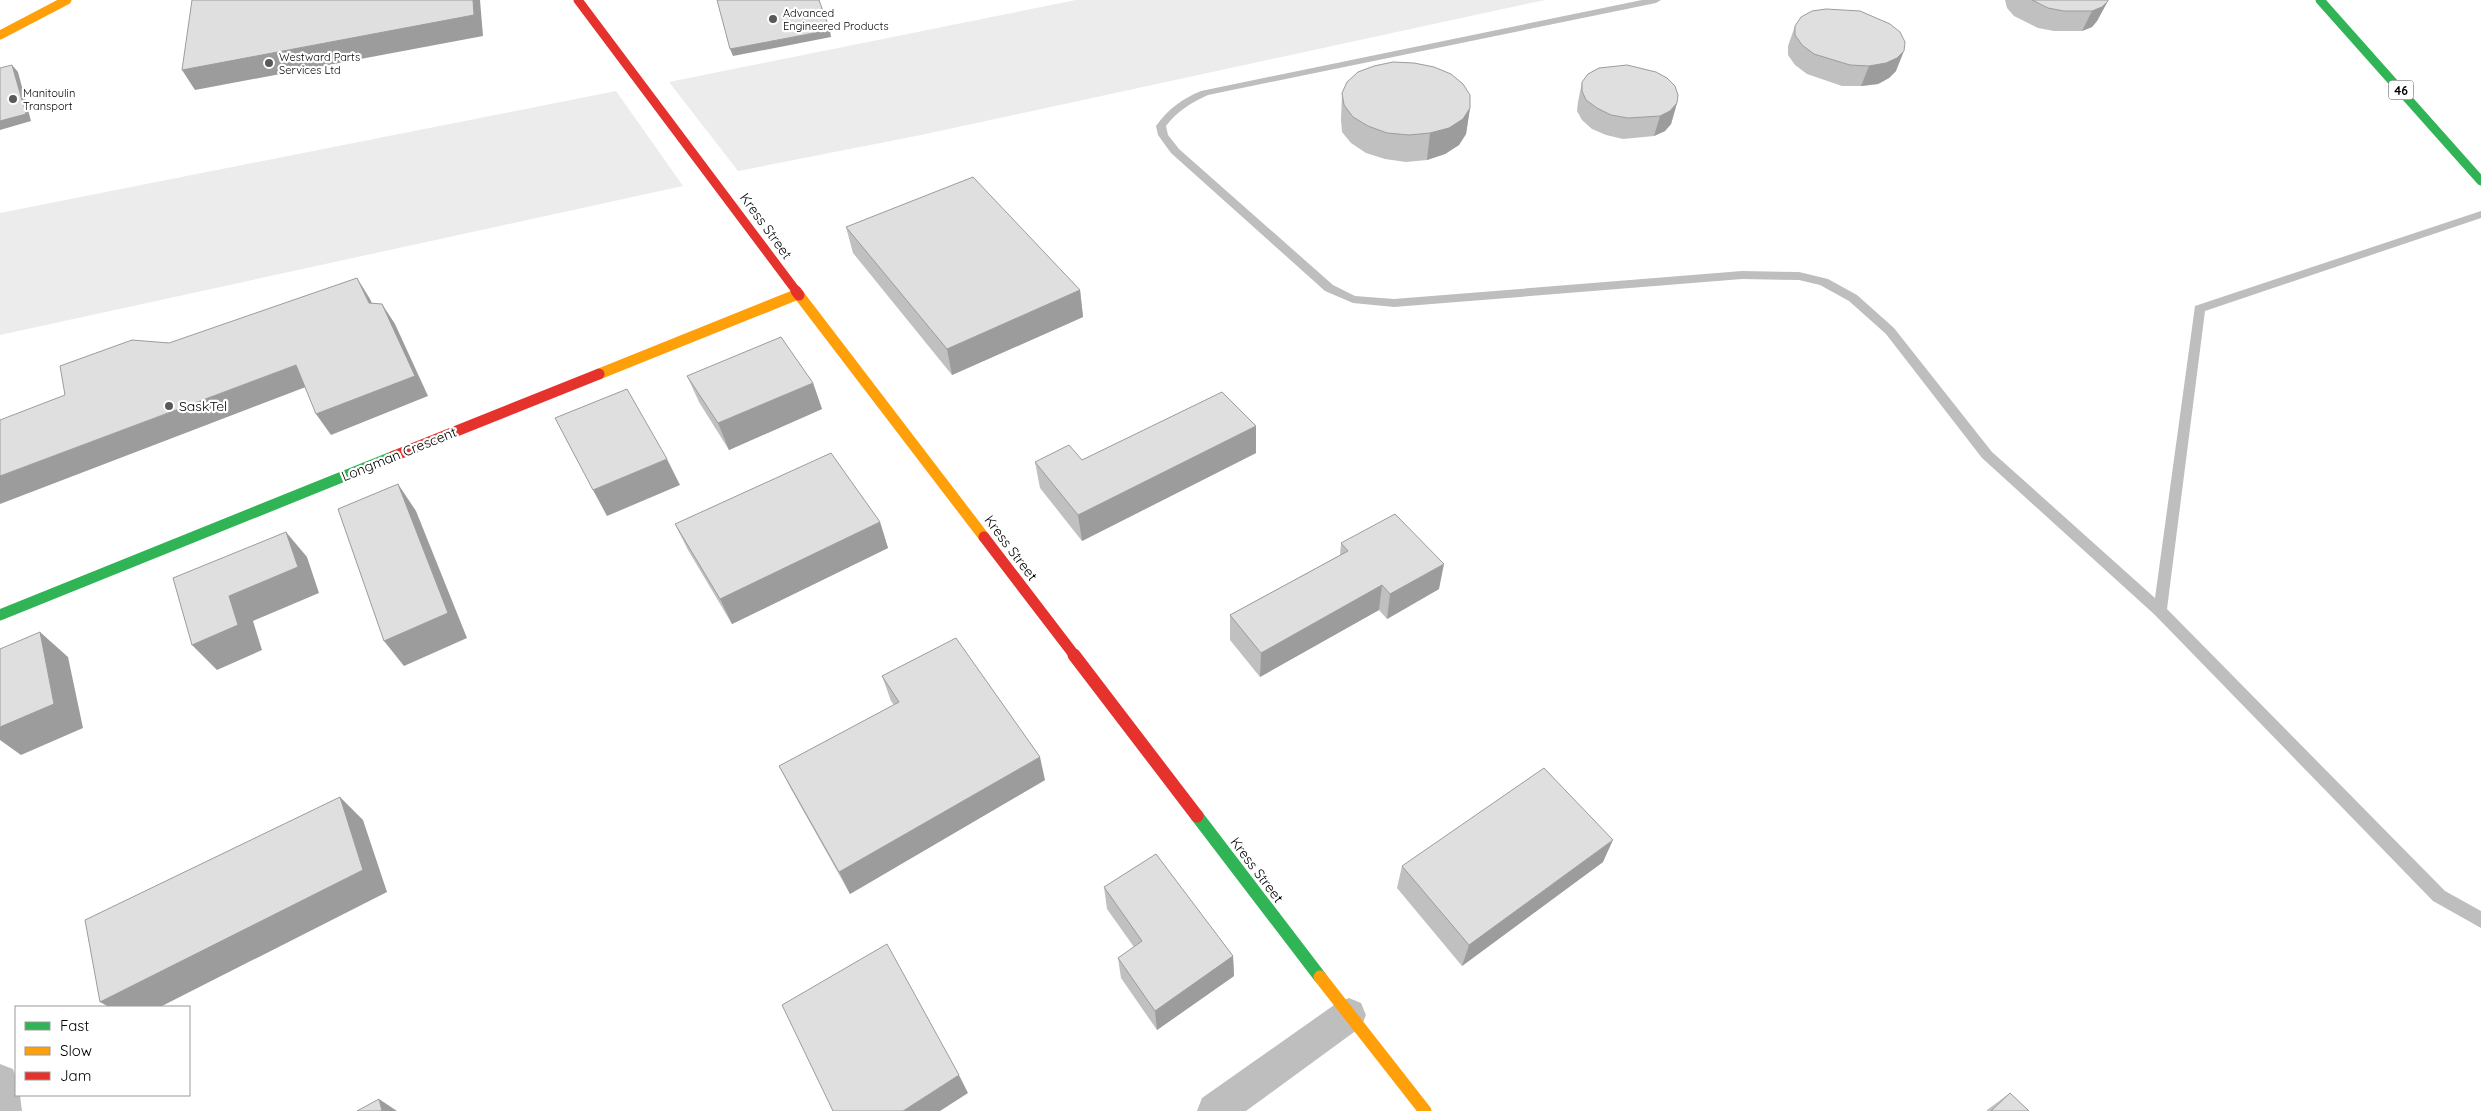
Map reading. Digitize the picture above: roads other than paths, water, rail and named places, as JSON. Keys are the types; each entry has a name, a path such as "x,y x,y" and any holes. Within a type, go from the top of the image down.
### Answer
{"street":[{"path":"0,35 67,0"},
{"name":"Kress Street","path":"578,0 798,294 1349,1015 1425,1111"},
{"name":"46","path":"2320,0 2481,181"},
{"name":"Longman Crescent","path":"0,615 798,294"},
{"path":"1215,1111 1349,1015"},
{"path":"0,1082 4,1111"}],"lane":[{"path":"1656,0 1205,93 1181,103 1170,113 1161,126 1163,136 1175,151 1329,288 1344,298 1359,301 1394,302 1742,276 1799,276 1824,282 1853,298 1890,331 1987,455 2160,611 2439,896 2481,920"},
{"path":"2160,611 2199,309 2481,214"}],"place":[{"name":"Advanced Engineered Products","path":"773,19"},
{"name":"Westward Parts Services Ltd","path":"269,63"},
{"name":"Manitoulin Transport","path":"13,99"},
{"name":"SaskTel","path":"169,406"}]}
